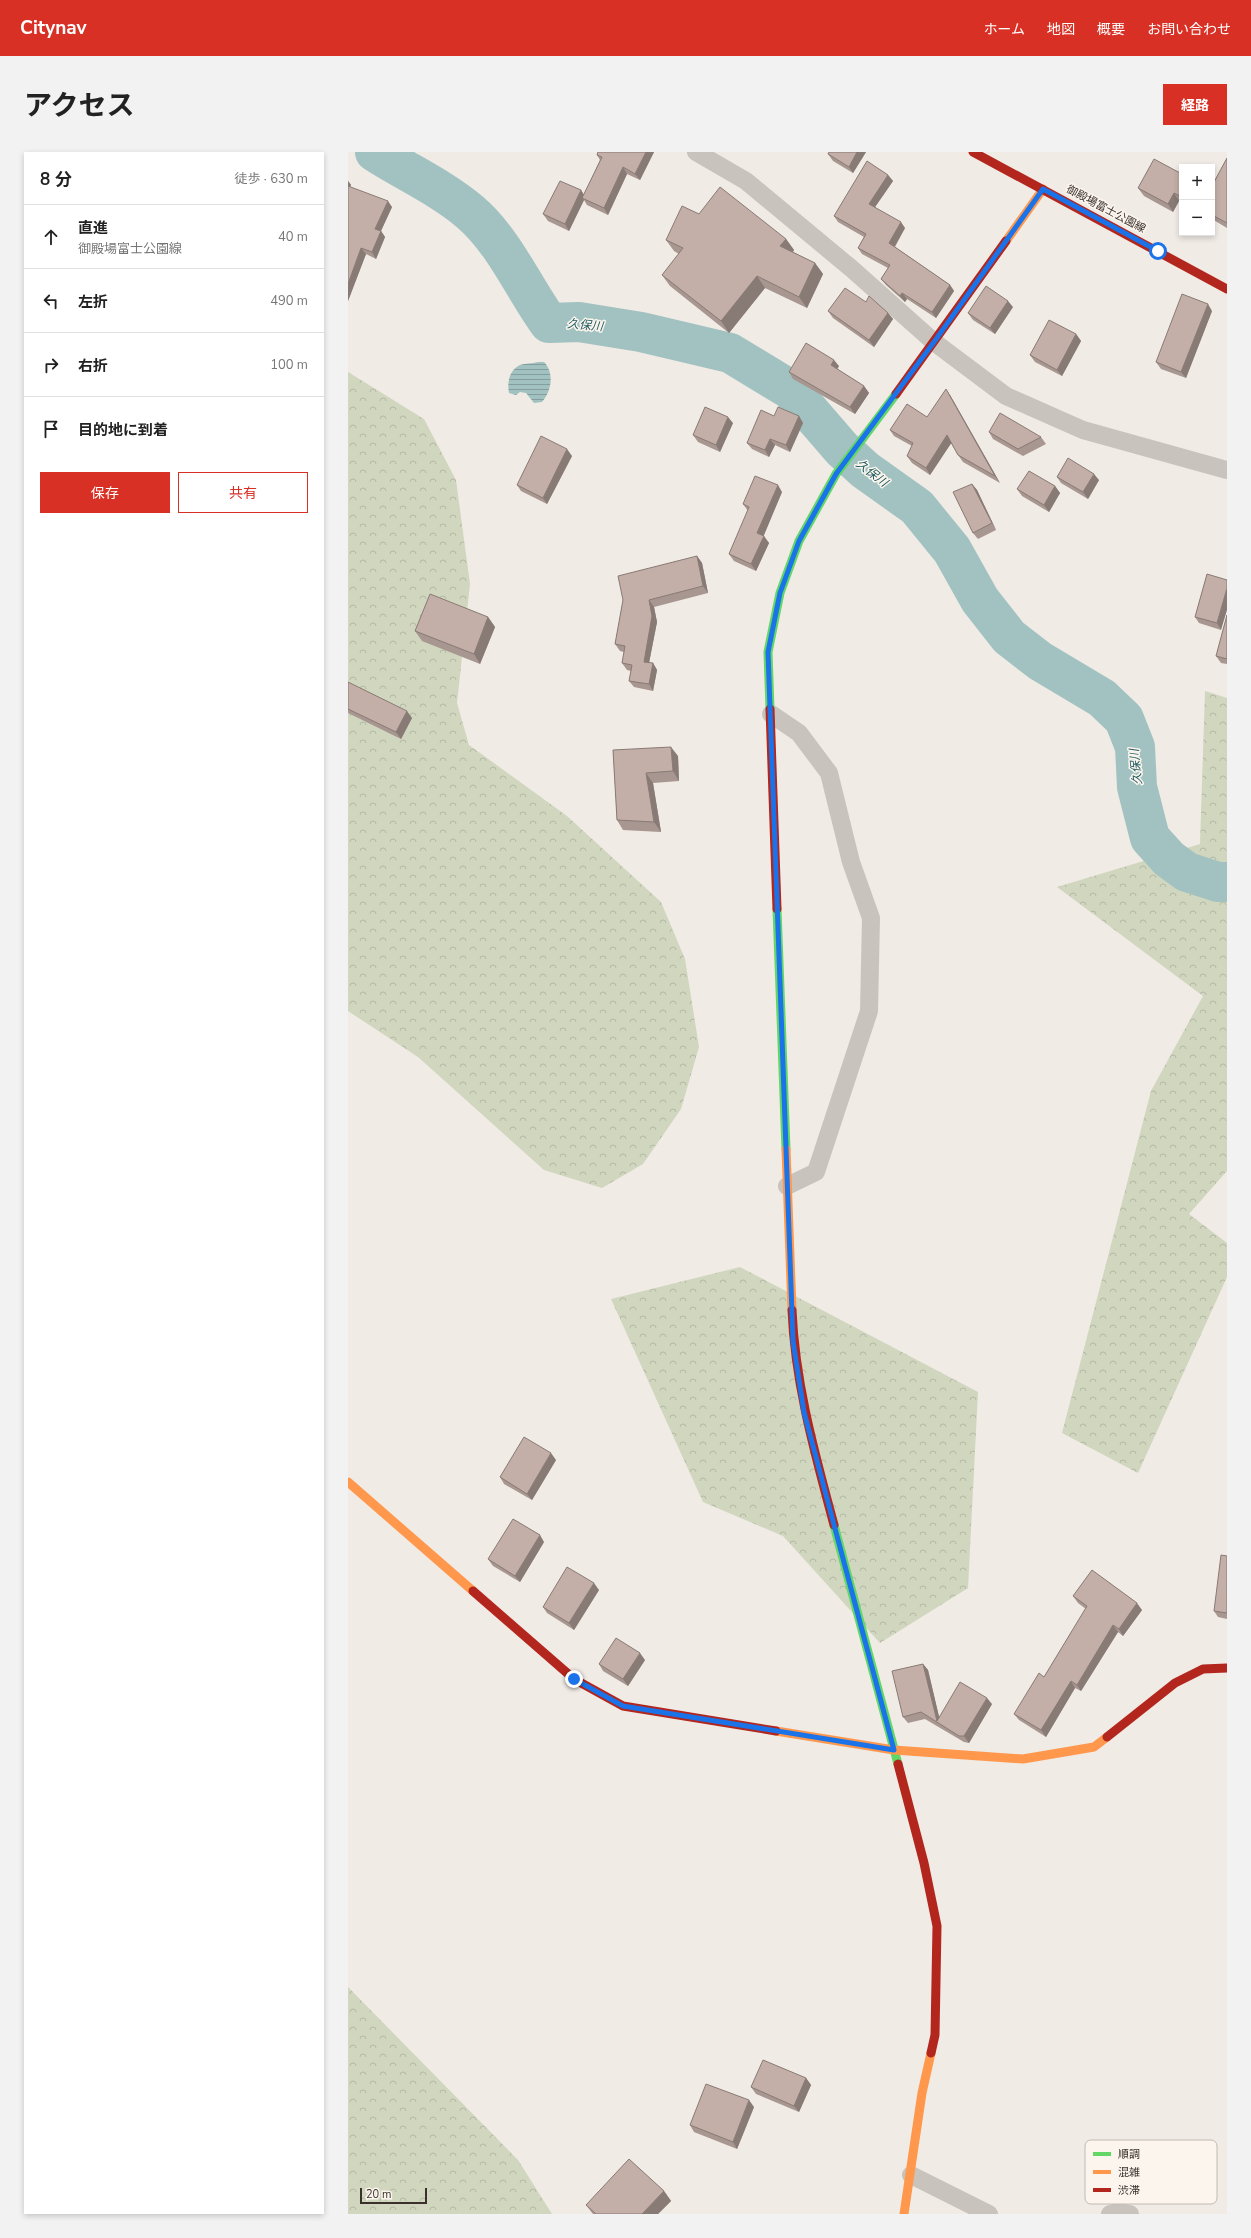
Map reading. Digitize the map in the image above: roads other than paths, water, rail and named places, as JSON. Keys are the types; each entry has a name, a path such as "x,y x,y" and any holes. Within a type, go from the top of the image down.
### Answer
{"street":[{"path":"696,152 746,181 852,269 934,342 1006,396 1083,430 1227,470"},
{"name":"御殿場富士公園線","path":"973,152 1227,288"},
{"path":"904,2214 922,2093 935,2035 937,1926 924,1863 804,1412 793,1341 768,652 780,593 799,541 836,474 934,342 1043,189"},
{"path":"771,714 799,732 829,773 851,862 871,918 869,1011 816,1172 787,1186"},
{"path":"348,1482 574,1679 623,1706 894,1750 1023,1759 1094,1747 1175,1683 1203,1669 1227,1668"},
{"path":"911,2175 989,2214"},
{"path":"1110,2214 1119,2212 1130,2214"}],"water":[{"path":"544,362 550,371 551,377 548,393 542,402 534,403 526,393 520,392 516,395 509,393 508,385 513,370 520,365"}],"waterway":[{"name":"久保川","path":"375,152 448,195 470,212 503,250 549,323 579,322 641,332 730,353 791,390 842,449 865,470 917,507 952,550 980,600 1009,637 1040,661 1102,698 1124,719 1135,747 1137,787 1150,838 1169,859 1187,872 1218,882 1227,882"}]}
